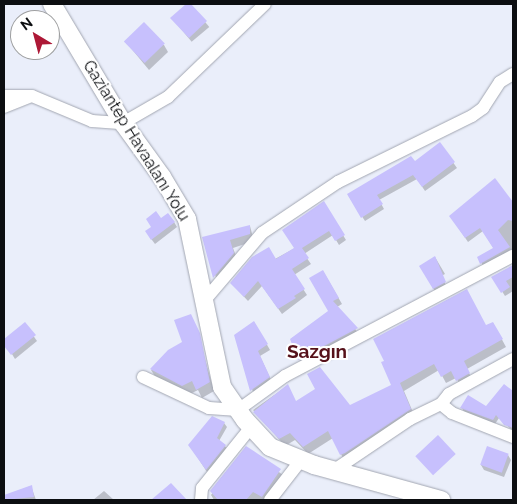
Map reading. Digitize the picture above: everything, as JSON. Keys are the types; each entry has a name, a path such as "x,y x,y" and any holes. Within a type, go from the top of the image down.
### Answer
{"main road":[{"name":"Gaziantep Havaalanı Yolu","path":"52,4 123,123 162,177 187,218 222,387 251,427 270,447 301,460 422,498 440,500"}],"street":[{"path":"4,96 32,96 92,121 123,123 168,97 265,4"},
{"path":"204,301 262,234 338,182 472,116 482,108 500,82 513,74"},
{"path":"4,107 32,96"},
{"path":"143,377 209,408 238,410 286,376 513,256"},
{"path":"333,471 410,419 442,404 450,394 513,358"},
{"path":"442,404 452,413 513,437"},
{"path":"201,500 202,488 251,427"},
{"path":"270,500 301,460"}],"building":[{"path":"186,4 191,4 207,21 189,38 170,18"},
{"path":"144,22 165,44 145,63 124,41"},
{"path":"440,142 455,162 422,187 413,175 377,195 383,204 361,218 347,194 411,156 415,161"},
{"path":"495,178 513,202 513,221 508,220 498,230 510,247 480,264 477,257 493,248 480,228 465,238 449,216"},
{"path":"324,201 345,235 335,241 329,231 302,248 309,258 292,269 305,289 294,296 296,298 278,309 258,281 244,297 230,283 252,257 269,247 276,259 294,248 282,230"},
{"path":"156,211 161,218 168,213 175,222 151,240 145,231 151,227 146,219"},
{"path":"250,225 250,234 230,240 234,253 213,278 202,237"},
{"path":"435,256 446,282 433,289 419,266"},
{"path":"513,265 513,277 506,281 510,287 501,293 491,277"},
{"path":"323,270 339,298 333,301 358,328 298,360 290,339 328,311 309,278"},
{"path":"467,289 486,325 493,322 503,339 464,361 470,373 456,381 451,371 441,377 434,364 400,383 411,409 345,453 340,455 328,431 303,447 290,433 279,439 253,412 288,384 296,401 315,389 307,374 320,367 350,405 391,385 381,362 384,361 373,339"},
{"path":"191,314 200,333 210,382 196,390 192,381 182,386 150,369 168,350 182,342 174,320"},
{"path":"254,321 268,344 258,351 270,377 250,391 234,335"},
{"path":"25,322 36,335 11,355 4,346 4,339"},
{"path":"504,384 513,391 513,428 504,425 496,415 493,420 460,408 468,395 486,406"},
{"path":"212,416 225,422 217,438 226,445 206,470 188,445"},
{"path":"438,435 456,454 433,475 415,456"},
{"path":"246,446 281,469 262,497 253,492 246,500 218,500 210,491"},
{"path":"487,446 509,454 502,473 480,465"},
{"path":"171,483 187,500 151,500"},
{"path":"32,485 34,497 4,500 4,495"}],"district":[{"name":"Sazgın","path":"317,352"}]}
